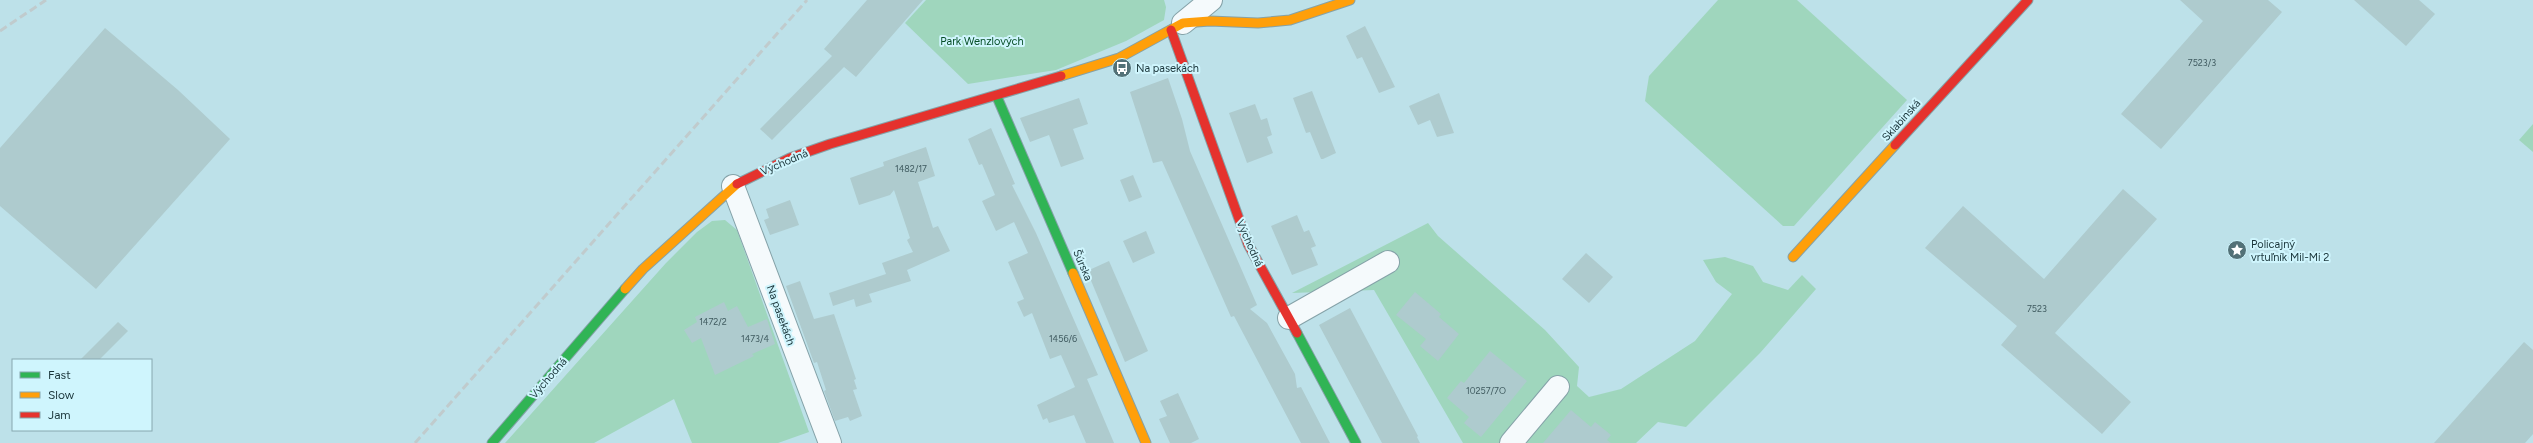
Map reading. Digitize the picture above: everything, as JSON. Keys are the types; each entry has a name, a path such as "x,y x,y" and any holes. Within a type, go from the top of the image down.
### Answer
{"street":[{"path":"1177,27 1211,0"},
{"name":"Východná","path":"492,443 643,269 733,186 790,158 830,144 996,97 1119,58 1177,27 1210,21 1258,23 1290,20 1350,0"},
{"name":"Sklabinská","path":"1793,257 2028,0"},
{"name":"Východná","path":"1177,27 1248,244 1356,443"},
{"name":"Šúrska","path":"996,97 1146,443"},
{"name":"Na pasekách","path":"733,186 829,440"},
{"path":"1288,318 1388,262"},
{"path":"1511,443 1558,386"}],"green space":[{"name":"Park Wenzlových","path":"926,0 1164,0 1166,7 1164,20 1126,41 1056,70 968,84 905,23"},
{"path":"1718,0 1797,0 1907,100 1794,226 1783,226 1645,101 1649,76"},
{"path":"2533,124 2533,152 2519,140"},
{"path":"725,220 737,230 809,432 778,443 692,443 674,399 594,443 505,443 666,263 697,232 712,221"},
{"path":"1428,223 1438,236 1545,330 1579,367 1577,386 1589,397 1621,389 1695,341 1732,294 1716,282 1703,260 1725,257 1753,266 1763,282 1788,290 1802,275 1816,289 1760,353 1686,427 1658,422 1636,443 1463,443 1374,290 1292,293"}],"building":[{"path":"867,0 923,0 856,77 844,67 772,140 760,129 832,56 824,49"},
{"path":"2180,0 2268,0 2282,12 2161,149 2121,114 2203,21"},
{"path":"2354,0 2419,0 2435,14 2406,46"},
{"path":"1365,26 1395,87 1379,93 1362,57 1357,59 1346,36"},
{"path":"105,28 178,90 230,139 96,289 0,206 0,148"},
{"path":"1168,78 1182,119 1190,151 1257,305 1250,309 1267,323 1295,374 1297,388 1301,387 1330,443 1301,443 1234,316 1231,317 1162,161 1153,163 1130,92"},
{"path":"1312,91 1336,153 1323,159 1321,159 1310,132 1306,133 1293,98"},
{"path":"1439,93 1454,133 1437,137 1430,120 1418,125 1409,106"},
{"path":"1079,98 1088,124 1073,129 1084,159 1061,167 1049,135 1030,142 1020,118"},
{"path":"1255,104 1261,120 1267,118 1272,135 1267,137 1273,153 1247,163 1229,113"},
{"path":"991,128 1015,184 1012,185 1036,233 1098,375 1087,379 1114,443 1086,443 1074,415 1049,423 1047,418 1043,420 1037,405 1075,387 1061,355 1050,359 1032,313 1024,317 1017,302 1024,299 1008,262 1028,253 1014,222 996,231 982,201 995,195 982,164 979,165 968,139"},
{"path":"926,147 935,176 918,182 933,228 938,226 950,251 907,270 911,281 869,294 872,302 856,307 854,299 833,306 829,293 886,274 882,263 913,252 907,240 910,238 894,190 890,195 859,205 850,178 884,166 883,162"},
{"path":"1133,175 1142,197 1129,202 1120,180"},
{"path":"2123,189 2157,219 2055,333 2131,402 2102,434 2001,345 2017,326 1925,248 1963,206 2044,279"},
{"path":"790,200 799,225 770,235 764,220 769,218 766,209"},
{"path":"1297,215 1304,232 1309,230 1316,246 1311,248 1318,265 1292,275 1271,226"},
{"path":"1146,231 1155,253 1133,263 1123,241"},
{"path":"1586,253 1613,277 1589,303 1562,279"},
{"path":"1109,261 1148,351 1125,362 1087,271"},
{"path":"800,281 814,319 834,314 856,379 854,380 857,389 853,390 862,416 850,421 848,417 835,421 824,391 826,390 817,362 814,363 786,286"},
{"path":"1415,292 1441,314 1439,317 1459,334 1438,361 1420,346 1426,339 1396,315"},
{"path":"724,302 728,311 737,306 748,327 767,319 775,344 752,354 754,356 715,375 701,338 692,343 684,330 697,322 695,317"},
{"path":"1350,308 1418,436 1417,437 1420,443 1382,443 1319,325"},
{"path":"118,322 128,331 100,359 81,359"},
{"path":"2524,342 2533,350 2533,434 2525,443 2434,443"},
{"path":"1490,351 1527,381 1481,437 1464,423 1469,417 1447,398 1461,381 1464,383"},
{"path":"1178,393 1199,439 1191,443 1170,443 1159,419 1167,416 1160,401"},
{"path":"1571,410 1591,427 1595,422 1611,435 1607,440 1611,443 1543,443"}],"railway":[{"path":"0,31 46,0"},
{"path":"415,443 807,0"}],"traffic: fast":[{"path":"997,97 1073,273"},
{"path":"492,443 625,289"},
{"path":"1297,333 1356,443"}],"traffic: slow":[{"path":"1061,76 1119,58 1183,23 1210,21 1258,23 1290,20 1350,0"},
{"path":"1793,257 1895,145"},
{"path":"625,289 643,269 737,184"},
{"path":"1073,273 1146,443"}],"traffic: jam":[{"path":"1895,145 2028,0"},
{"path":"1171,30 1248,244 1297,333"},
{"path":"737,184 790,158 830,144 1061,76"}],"place":[{"name":"Na pasekách","path":"1122,68"},
{"name":"Policajný vrtuľník Mil-Mi 2","path":"2237,250"}]}
